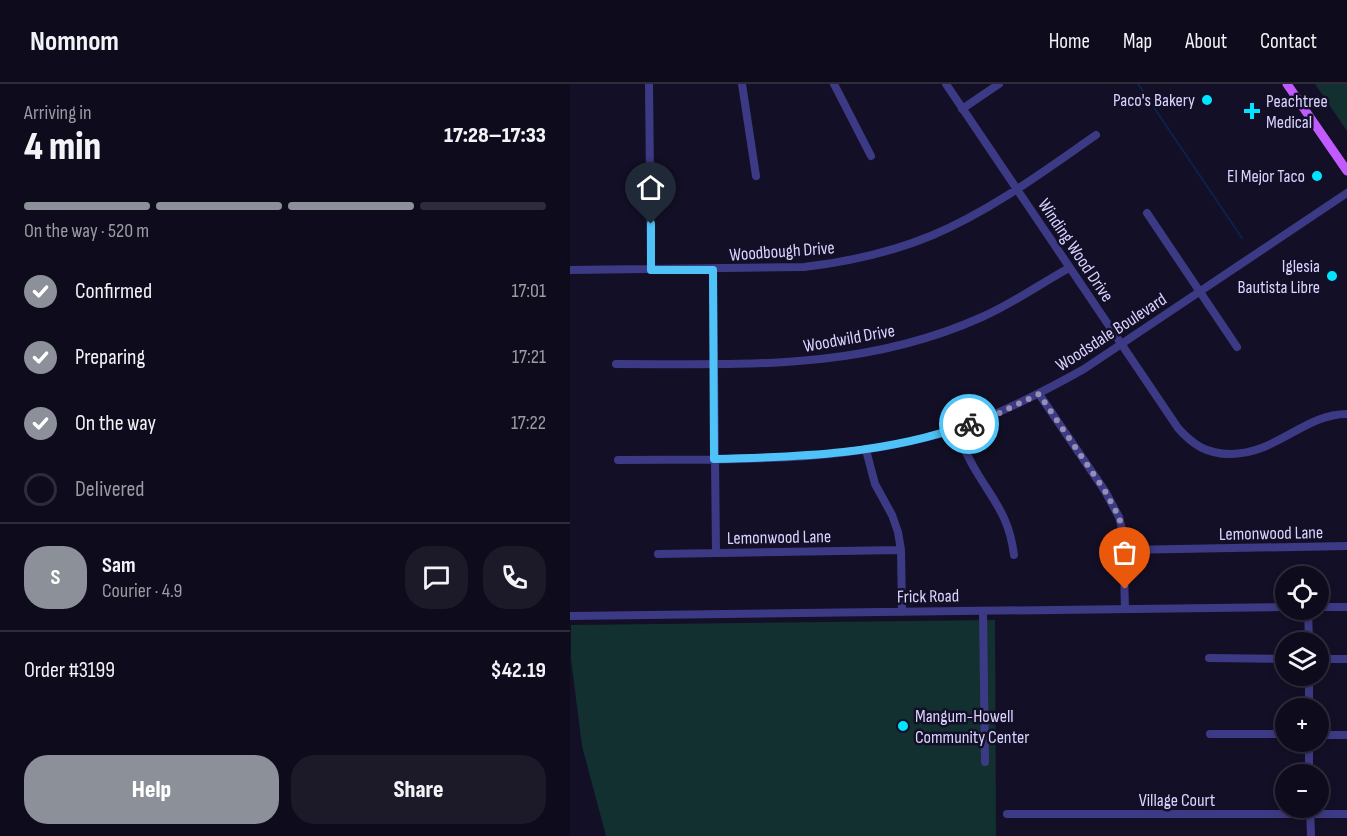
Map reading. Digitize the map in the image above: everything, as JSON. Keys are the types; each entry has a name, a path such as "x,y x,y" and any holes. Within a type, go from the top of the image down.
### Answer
{"main road":[{"path":"1287,84 1347,171"}],"street":[{"path":"649,84 651,270"},
{"path":"742,84 756,176"},
{"path":"834,84 871,156"},
{"name":"Winding Wood Drive","path":"946,84 1178,428 1198,447 1212,452 1241,454 1256,451 1322,418 1347,414"},
{"path":"962,109 999,84"},
{"name":"Woodbough Drive","path":"570,270 713,270 804,267 840,263 932,235 960,222 1017,190 1096,135"},
{"name":"Woodsdale Boulevard","path":"618,459 797,457 866,450 956,429 993,416 1084,369 1347,193"},
{"path":"1147,213 1237,347"},
{"name":"Woodwild Drive","path":"616,364 770,364 822,360 875,352 932,336 983,317 1069,268"},
{"path":"713,270 716,553"},
{"path":"1039,394 1113,504 1121,525 1124,550 1125,609"},
{"path":"956,429 976,471 1007,519 1012,534 1014,555"},
{"path":"866,450 874,484 892,515 898,532 901,550 902,612"},
{"name":"Lemonwood Lane","path":"1124,550 1347,546"},
{"name":"Lemonwood Lane","path":"658,554 901,550"},
{"name":"Frick Road","path":"570,616 1275,607"},
{"path":"1329,607 1347,607"},
{"path":"982,610 985,762"},
{"path":"1209,658 1275,659"},
{"path":"1329,659 1347,659"},
{"path":"1210,734 1275,734"},
{"path":"1329,735 1347,735"},
{"name":"Village Court","path":"1006,814 1275,811"},
{"name":"Village Court","path":"1329,813 1347,814"},
{"path":"1310,818 1311,836"}],"green space":[{"path":"1315,84 1347,84 1347,131"},
{"path":"995,620 996,836 606,836 582,746 571,659 571,625"}],"waterway":[{"path":"1138,84 1242,238"}],"way so far":[{"path":"969,424 993,416 1039,394 1105,491 1119,517 1123,533 1125,589"}],"place":[{"name":"Paco's Bakery","path":"1207,100"},
{"name":"Peachtree Medical","path":"1252,111"},
{"name":"El Mejor Taco","path":"1317,176"},
{"name":"Iglesia Bautista Libre","path":"1332,276"},
{"name":"Mangum-Howell Community Center","path":"903,726"}],"route":[{"path":"651,224 651,270 713,270 714,459 797,457 866,450 926,437 969,424"}]}
